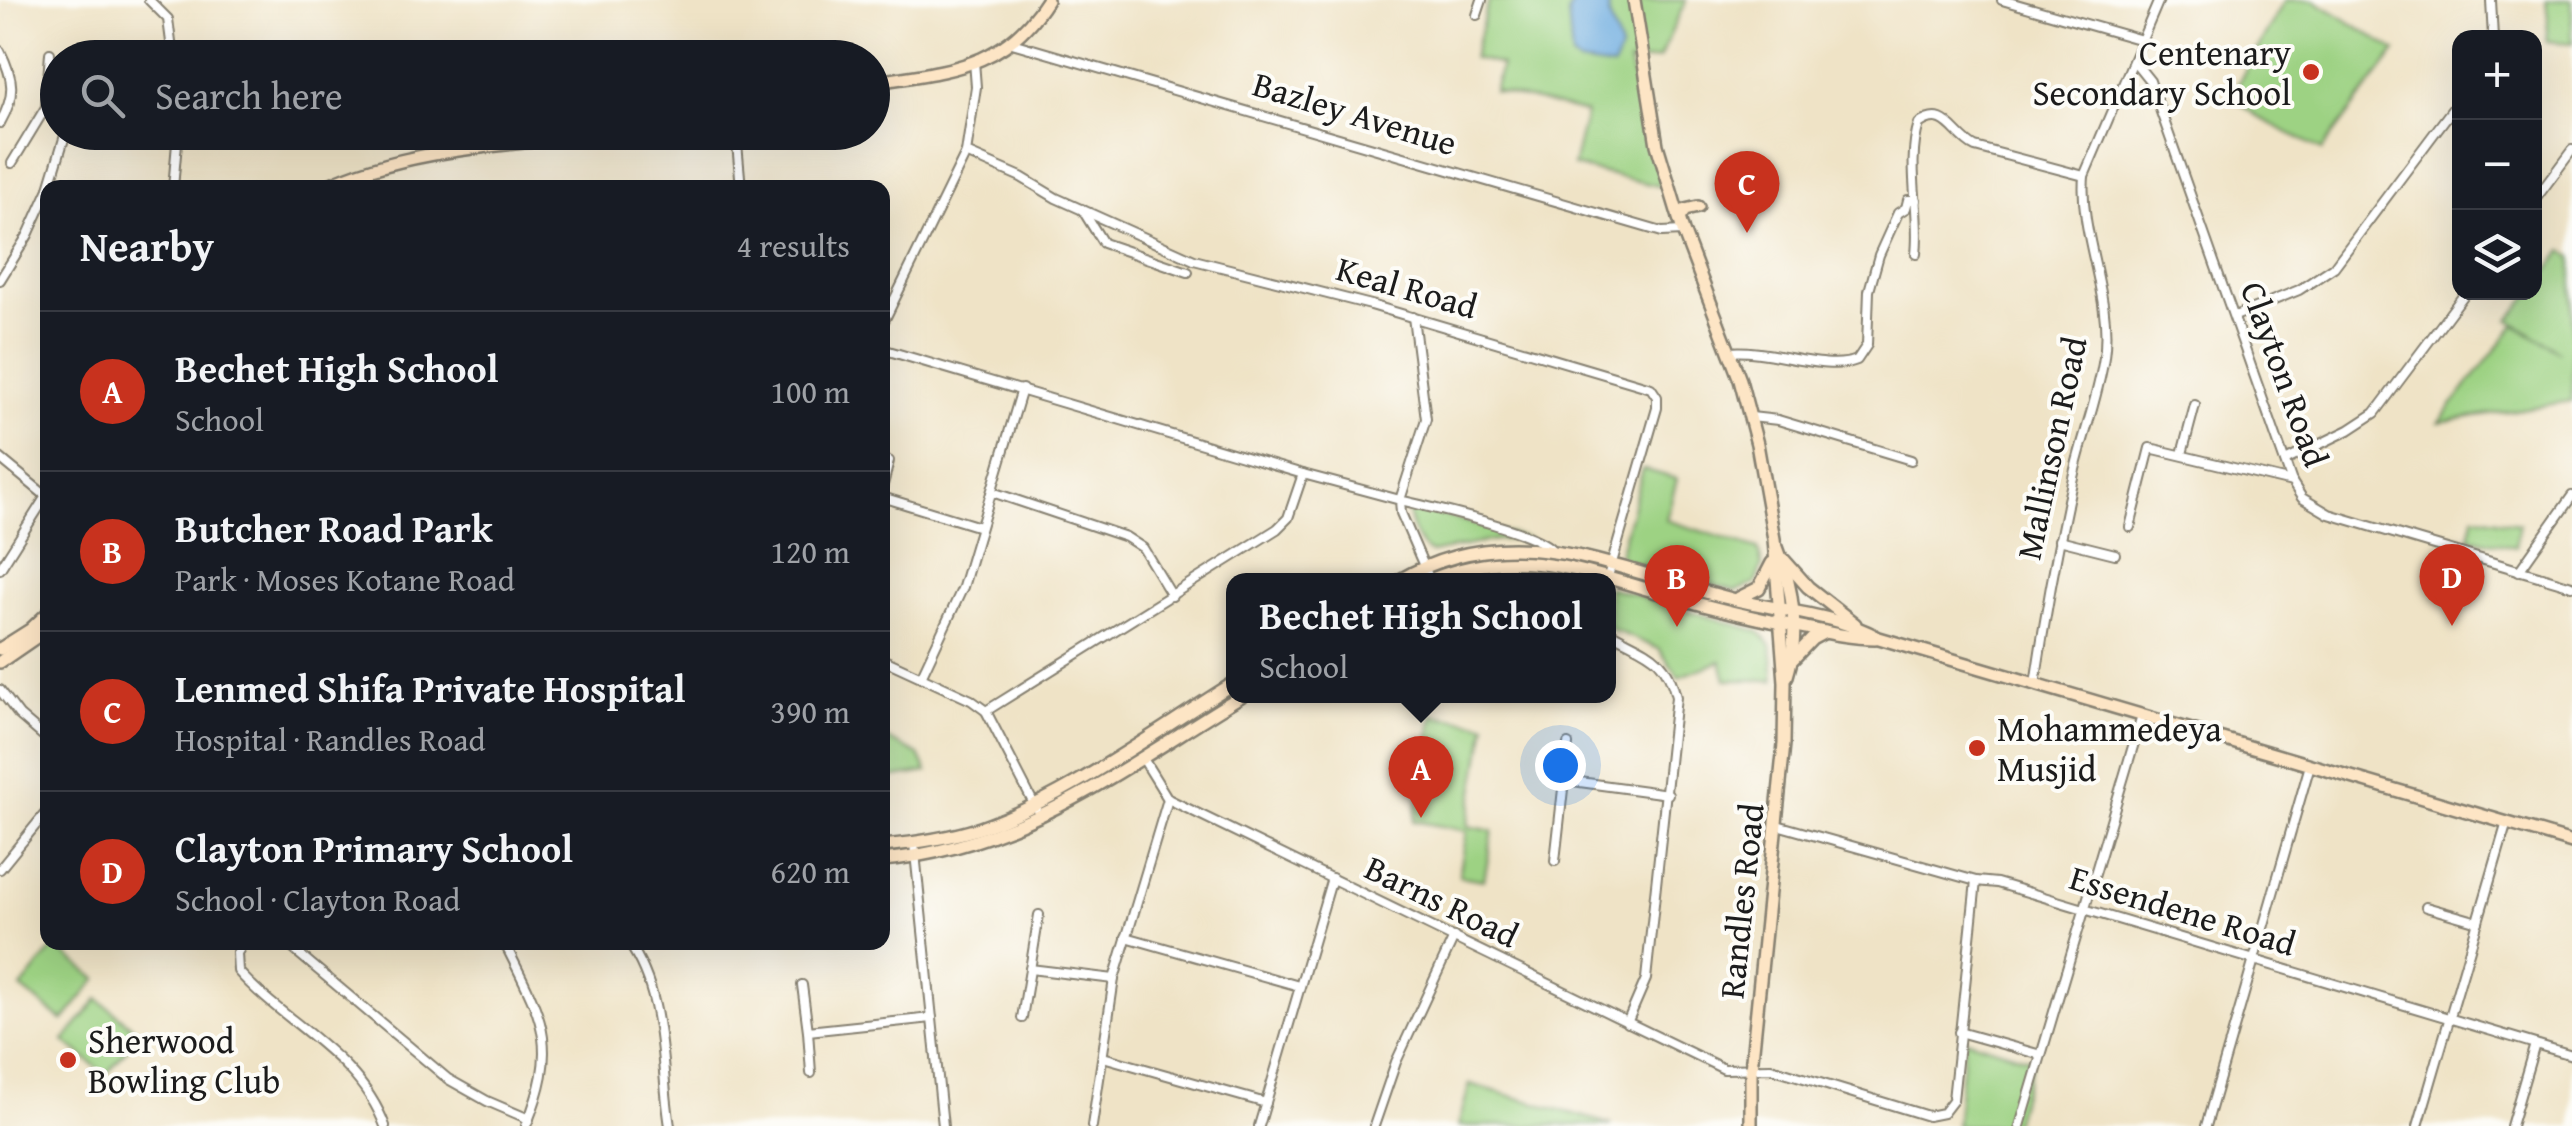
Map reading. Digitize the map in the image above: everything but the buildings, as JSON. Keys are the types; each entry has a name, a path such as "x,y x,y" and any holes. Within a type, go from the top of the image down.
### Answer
{"street":[{"path":"149,0 168,19 171,40"},
{"path":"890,79 974,62 1012,43 1026,31 1047,0"},
{"path":"1476,15 1482,0"},
{"name":"Randles Road","path":"1634,0 1657,145 1683,232 1751,417 1794,626 1792,660 1785,682"},
{"path":"2002,0 2142,40"},
{"name":"Mallinson Road","path":"2034,684 2058,540 2104,360 2105,340 2082,188 2084,176 2159,0"},
{"path":"2491,0 2493,30"},
{"name":"Bazley Avenue","path":"1012,43 1662,232 1683,232"},
{"path":"0,51 11,73 13,92 0,123"},
{"name":"Clayton Road","path":"2134,61 2150,81 2292,482 2302,498 2329,514 2572,586"},
{"path":"890,309 966,153 976,87 974,62"},
{"path":"2236,316 2299,290 2334,268 2452,111"},
{"path":"1916,254 1919,222 1914,138 1919,124 1932,116 1946,120 1969,145 2084,176"},
{"path":"12,162 40,117"},
{"path":"51,180 60,150"},
{"path":"174,180 176,150"},
{"path":"341,180 412,159 480,150"},
{"path":"738,150 740,180"},
{"path":"2542,190 2572,150"},
{"name":"Keal Road","path":"966,153 1194,260 1413,317 1652,388 1657,397 1656,408 1610,573"},
{"path":"1730,352 1764,351 1834,365 1857,360 1868,345 1869,291 1880,255 1898,213 1906,208 1908,200 1916,200"},
{"path":"0,280 40,207"},
{"path":"1679,218 1685,210 1698,207"},
{"path":"1082,209 1103,242 1188,272"},
{"path":"2285,460 2349,430 2375,413 2460,300"},
{"path":"1413,317 1426,419 1400,500 1426,573"},
{"path":"890,351 1303,474 1520,533 1605,573"},
{"path":"921,677 954,610 1022,390"},
{"path":"2182,454 2195,406"},
{"path":"1751,417 1778,420 1911,460"},
{"path":"2130,527 2148,449 2292,482"},
{"path":"0,458 40,489"},
{"path":"986,711 1277,530 1288,518 1303,474"},
{"path":"992,492 1126,536 1143,548 1172,596"},
{"path":"2520,571 2572,496"},
{"path":"890,499 980,527"},
{"path":"0,569 40,505"},
{"path":"2058,540 2115,554"},
{"path":"1414,573 1483,550 1551,549"},
{"path":"1733,599 1759,588 1777,558 1808,587 1879,638 2572,842"},
{"name":"Randles Road","path":"1750,1126 1751,1069 1784,744 1785,682 1777,558"},
{"path":"1452,573 1474,566 1520,561 1599,573"},
{"path":"1616,576 1860,627"},
{"path":"1616,577 1780,623 1858,638 1879,638"},
{"path":"0,649 40,621"},
{"path":"1792,660 1812,638 1825,632"},
{"path":"0,662 40,634"},
{"path":"1616,635 1652,653 1668,670 1676,696 1646,979 1627,1022"},
{"path":"890,663 986,711 1038,811"},
{"path":"890,858 915,850 971,845 1038,811 1138,750 1226,689"},
{"path":"0,690 19,715 40,733"},
{"path":"1138,750 1228,703"},
{"path":"2020,1126 2142,716"},
{"path":"1555,861 1568,744"},
{"path":"1092,1126 1114,980 1168,798 1138,750"},
{"path":"2206,1126 2310,765"},
{"path":"1565,780 1668,794"},
{"name":"Barns Road","path":"1168,798 1724,1068 1770,1068 1936,1116 1949,1109 1953,1100 1959,1032"},
{"path":"0,869 40,820"},
{"path":"2418,1126 2507,822"},
{"name":"Essendene Road","path":"1776,825 1976,882 1997,883 2572,1054"},
{"path":"890,847 915,850"},
{"path":"915,850 943,1126"},
{"path":"1259,1126 1332,878"},
{"path":"1976,882 1959,1032 2041,1055"},
{"path":"2426,906 2478,922"},
{"path":"1022,1018 1039,915"},
{"path":"1126,937 1299,986"},
{"path":"1374,1126 1396,1062 1454,937"},
{"path":"240,950 236,957 240,974 334,1053 366,1092 385,1126"},
{"path":"295,950 448,1079 528,1122 541,1088 544,1038 534,1004 508,950"},
{"path":"633,950 652,990 670,1126"},
{"path":"1030,969 1114,980"},
{"path":"802,985 811,1073"},
{"path":"808,1031 932,1018"},
{"path":"2512,1126 2535,1044"},
{"path":"1103,1057 1266,1103"}],"green space":[{"path":"1489,0 1686,0 1659,59 1629,63 1663,187 1573,166 1586,113 1494,91 1501,65 1473,58"},
{"name":"Centenary Secondary School","path":"2285,0 2314,0 2396,51 2322,150 2259,118 2231,96"},
{"path":"2546,0 2572,0 2572,43 2546,41"},
{"path":"2563,251 2572,257 2572,401 2439,422 2515,325 2560,352 2510,320 2525,300 2542,300 2542,278"},
{"path":"1643,469 1677,479 1666,520 1758,549 1762,566 1755,584 1736,591 1624,560 1619,554"},
{"path":"1417,508 1530,539 1494,540 1431,553 1418,540 1410,521 1408,509"},
{"path":"2474,516 2519,524 2515,547 2470,538"},
{"path":"1616,589 1758,631 1771,645 1774,680 1726,680 1721,661 1679,677 1659,649 1616,631"},
{"path":"1433,715 1486,724 1468,826 1493,831 1484,880 1459,876 1467,831 1414,821"},
{"path":"890,740 919,755 927,772 890,778"},
{"path":"52,950 60,950 97,979 63,1021 21,988"},
{"path":"98,999 140,1033 106,1075 64,1041"},
{"path":"1965,1039 2033,1060 2013,1126 1956,1126"},
{"path":"1470,1084 1612,1125 1458,1126"}],"water":[{"path":"1575,0 1608,0 1609,16 1621,49 1613,68 1578,63 1572,58 1568,12"}],"place":[{"name":"Centenary Secondary School","path":"2311,72"},
{"name":"Lenmed Shifa Private Hospital","path":"1747,233"},
{"name":"Clayton Primary School","path":"2452,626"},
{"name":"Butcher Road Park","path":"1677,627"},
{"name":"Mohammedeya Musjid","path":"1977,748"},
{"name":"Bechet High School","path":"1421,818"},
{"name":"Sherwood Bowling Club","path":"68,1060"}]}
